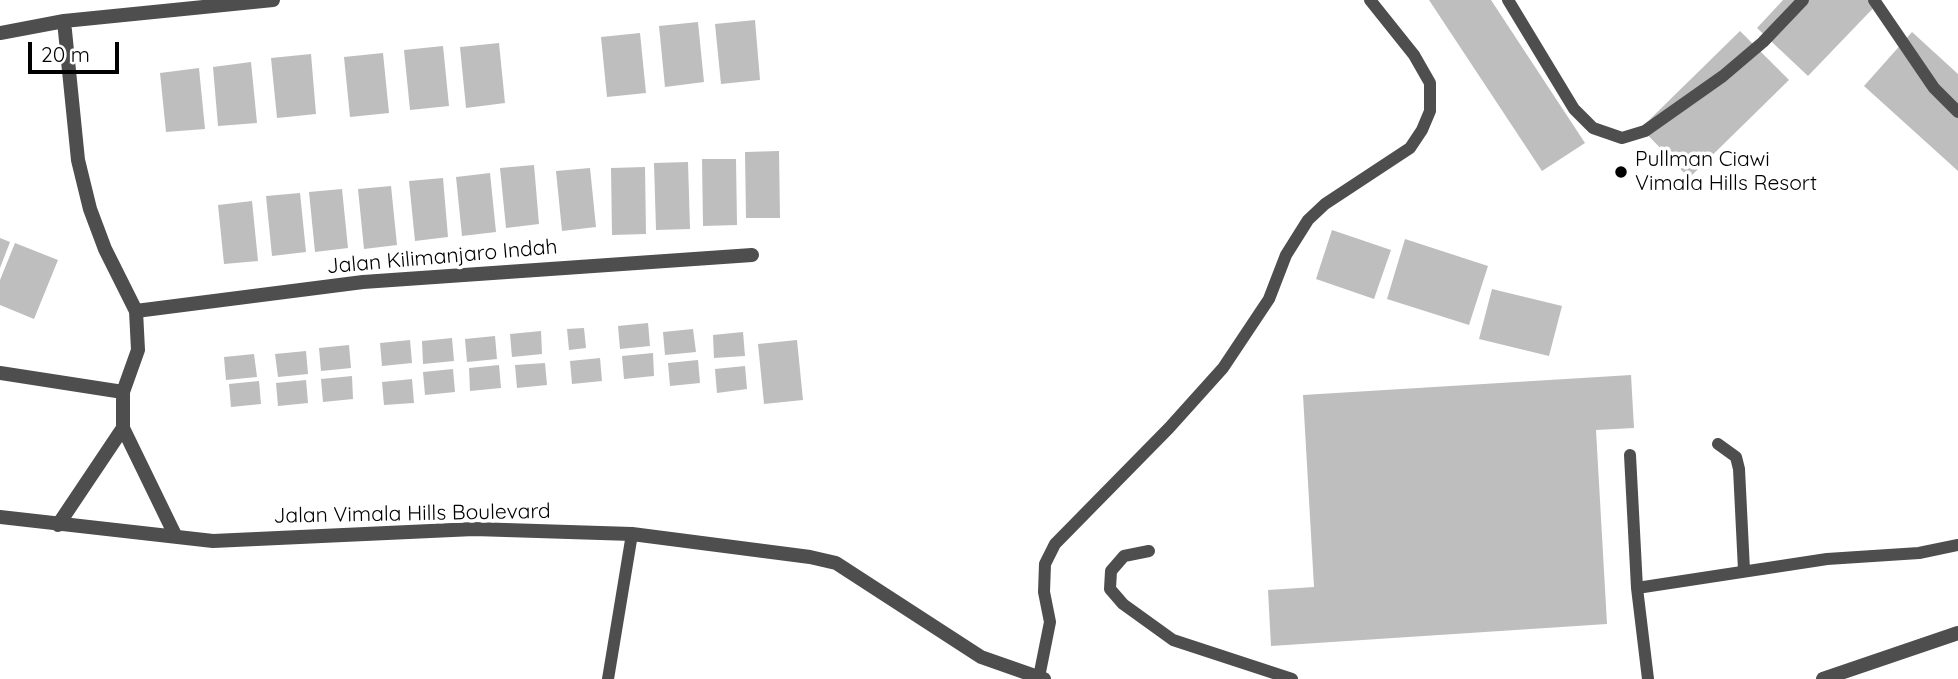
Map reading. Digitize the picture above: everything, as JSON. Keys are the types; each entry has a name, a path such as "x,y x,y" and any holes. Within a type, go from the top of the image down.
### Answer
{"street":[{"path":"0,33 64,21 273,0"},
{"path":"64,21 78,160 98,229 136,311 138,351 123,392 123,428 176,537"},
{"name":"Jalan Kilimanjaro Indah","path":"136,311 363,282 752,255"},
{"path":"0,373 123,392"},
{"path":"58,525 123,428"},
{"name":"Jalan Vimala Hills Boulevard","path":"0,517 213,541 474,529 632,534 836,563 981,657 1041,678"},
{"path":"1823,679 1861,673 1958,633"}],"lane":[{"path":"1041,678 1050,622 1044,592 1045,564 1055,544 1169,428 1223,368 1269,299 1286,255 1308,220 1325,204 1410,148 1422,130 1430,111 1430,83 1414,55 1370,0"},
{"path":"1508,0 1574,109 1601,133 1622,138 1645,131 1723,76 1763,42 1803,0"},
{"path":"1874,0 1934,89 1958,112"},
{"path":"1718,444 1736,457 1739,469 1745,570"},
{"path":"1630,455 1637,588 1648,679"},
{"path":"608,679 632,534"},
{"path":"1637,588 1827,559 1919,553 1958,545"},
{"path":"1149,551 1124,556 1111,571 1110,589 1123,604 1172,640 1292,679"}],"building":[{"path":"1429,0 1491,0 1585,143 1542,171"},
{"path":"1783,0 1881,0 1808,76 1757,28"},
{"path":"755,20 760,80 721,84 715,24"},
{"path":"698,22 704,82 665,87 659,26"},
{"path":"1740,31 1789,80 1689,178 1641,128"},
{"path":"1912,32 1958,74 1958,171 1864,86"},
{"path":"640,33 646,93 607,97 601,37"},
{"path":"499,43 505,103 466,108 460,47"},
{"path":"443,46 449,106 410,110 404,50"},
{"path":"383,53 389,113 350,117 344,57"},
{"path":"311,54 316,114 277,118 271,58"},
{"path":"251,62 257,123 218,126 213,67"},
{"path":"199,68 205,129 166,132 160,73"},
{"path":"779,151 780,218 746,218 745,152"},
{"path":"702,159 736,159 737,225 703,226"},
{"path":"688,162 690,229 656,230 654,163"},
{"path":"534,165 539,224 506,228 500,168"},
{"path":"645,167 646,234 612,235 611,168"},
{"path":"590,168 596,227 562,231 556,171"},
{"path":"490,173 496,232 462,236 456,177"},
{"path":"443,178 448,237 415,241 409,181"},
{"path":"391,186 397,245 364,249 358,189"},
{"path":"342,189 348,248 315,252 309,192"},
{"path":"300,193 306,252 272,256 266,196"},
{"path":"252,201 258,261 224,264 218,205"},
{"path":"1332,230 1391,250 1374,299 1316,279"},
{"path":"0,238 10,242 0,268"},
{"path":"1405,239 1488,266 1469,325 1387,299"},
{"path":"15,243 58,260 34,319 0,305 0,280"},
{"path":"1492,289 1562,306 1549,356 1479,339"},
{"path":"648,323 650,346 620,349 618,326"},
{"path":"584,328 586,348 569,350 567,329"},
{"path":"693,329 696,352 665,355 663,332"},
{"path":"541,331 542,354 512,357 510,334"},
{"path":"743,332 745,356 714,358 713,335"},
{"path":"495,336 497,359 467,362 465,339"},
{"path":"452,338 454,361 423,364 422,341"},
{"path":"410,340 412,363 382,366 380,343"},
{"path":"797,340 803,400 764,404 758,344"},
{"path":"349,345 351,368 321,371 319,348"},
{"path":"306,351 308,374 278,377 275,354"},
{"path":"653,353 654,376 624,379 622,356"},
{"path":"254,354 257,377 226,380 224,357"},
{"path":"600,358 602,381 572,384 570,361"},
{"path":"698,360 700,383 670,386 668,363"},
{"path":"545,363 547,385 517,388 515,365"},
{"path":"499,365 501,388 470,391 469,368"},
{"path":"745,366 747,389 717,393 715,369"},
{"path":"453,369 455,392 425,395 423,372"},
{"path":"1631,375 1634,428 1596,430 1607,624 1271,646 1268,590 1314,587 1303,395"},
{"path":"352,376 353,399 323,402 321,379"},
{"path":"412,379 414,403 384,405 382,382"},
{"path":"306,380 308,403 278,406 276,383"},
{"path":"259,381 261,404 231,407 229,384"}],"place":[{"name":"Pullman Ciawi Vimala Hills Resort","path":"1621,172"}]}
